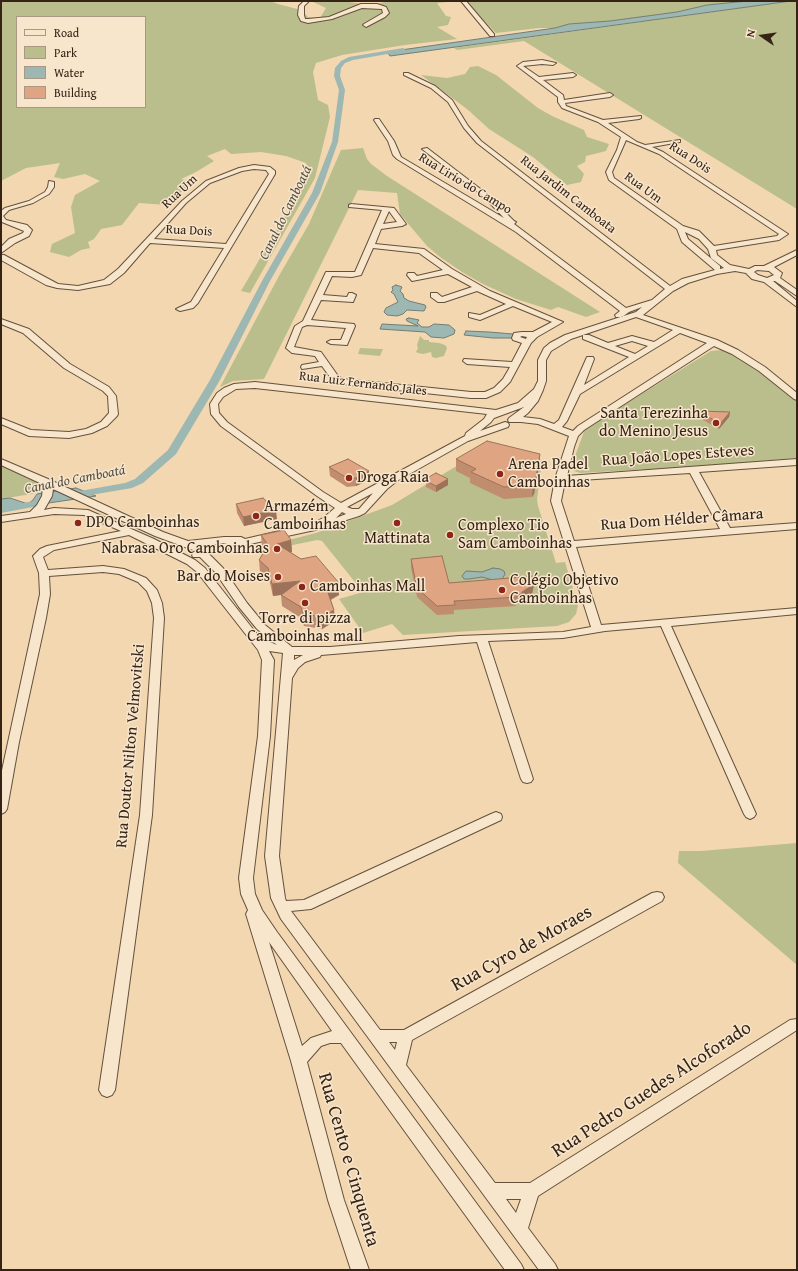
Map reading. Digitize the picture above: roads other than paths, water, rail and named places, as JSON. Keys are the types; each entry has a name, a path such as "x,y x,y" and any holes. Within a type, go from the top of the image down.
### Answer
{"street":[{"path":"307,1 302,6 301,15 303,20 308,21 330,18 362,6 377,6 384,8 386,13 383,16 366,25"},
{"path":"463,1 492,35"},
{"name":"Rua Dois","path":"522,68 538,79 561,99 564,106 602,122 624,137 667,156 784,234 779,238 712,248"},
{"name":"Rua Jardim Camboata","path":"406,74 433,87 450,101 466,127 479,142 670,289"},
{"path":"538,79 573,75"},
{"path":"561,99 572,100 610,95"},
{"path":"602,122 639,117"},
{"name":"Rua Lirio do Campo","path":"377,120 391,141 396,155 399,158 519,230 626,310 626,314 637,314 714,342 735,352 753,362 797,397"},
{"name":"Rua Um","path":"624,137 620,150 609,172 611,179 680,228 699,235 712,248 714,256 727,267 735,269"},
{"path":"620,150 678,142"},
{"name":"Rua Lirio do Campo","path":"425,149 485,195 519,230"},
{"name":"Rua Um","path":"1,257 57,286 88,287 107,282 114,277 184,202 208,182 241,169 254,167 268,168 272,171 272,174 194,303 180,309"},
{"path":"1,251 12,241 26,234 28,230 24,227 4,221 1,216 7,209 31,202 47,193 51,187 51,182"},
{"path":"351,206 372,205 386,212"},
{"path":"376,215 394,210 402,224 380,227"},
{"path":"371,246 421,251 448,271 478,288 512,304 559,322 534,335 527,342 507,380 497,390 486,395 415,389 382,381 341,381 336,378 325,363 315,353 290,348 299,326 306,322 329,274 356,275 358,273 360,261 371,246 386,212"},
{"name":"Rua Um","path":"680,228 685,240 721,271"},
{"path":"366,237 375,237"},
{"name":"Rua Dois","path":"148,241 229,246"},
{"path":"770,269 797,252"},
{"path":"1,263 12,263"},
{"path":"707,274 751,273 759,268 770,269 778,273 776,278"},
{"path":"314,526 327,520 340,507 351,500 394,479 464,439 508,422 529,408 535,399 542,381 542,360 547,350 560,339 637,314 670,289 685,281 707,274 735,269 751,273 767,280 797,305"},
{"path":"411,275 415,279 448,271"},
{"path":"767,280 776,278 797,294"},
{"path":"434,295 441,300 478,288"},
{"path":"318,297 350,300 352,295"},
{"path":"610,323 626,310 655,301"},
{"path":"472,315 480,318 512,304"},
{"path":"534,320 542,316"},
{"path":"1,321 26,331 67,366 106,389 112,396 114,414 104,424 88,431 69,435 29,433 1,421"},
{"path":"306,322 352,326 344,343 332,342"},
{"path":"576,393 679,330"},
{"path":"527,342 516,338 517,335 534,335"},
{"path":"586,337 635,357"},
{"path":"607,346 632,338 655,345"},
{"path":"597,629 570,544 562,525 556,501 560,479 574,435 581,428 714,342"},
{"path":"473,359 516,365"},
{"path":"556,428 563,421 590,359"},
{"path":"305,367 325,363"},
{"path":"415,389 430,383"},
{"name":"Rua Luiz Fernando Jales","path":"328,498 320,494 231,429 217,417 214,410 214,404 220,395 234,387 255,385 497,413"},
{"path":"464,439 488,420 491,415 522,405 539,390"},
{"path":"467,410 479,414 494,424 528,420 574,435"},
{"path":"497,413 508,415 508,422"},
{"path":"1,462 47,486 61,489 159,534 190,544 202,552 219,570 243,605 261,627 289,651 272,856 278,898 291,922 549,1270"},
{"name":"Rua João Lopes Esteves","path":"560,479 797,462"},
{"path":"693,470 727,532"},
{"path":"179,556 191,557 202,552 329,523 363,510 379,492 394,479"},
{"path":"36,511 46,500 47,486"},
{"path":"328,498 363,502 366,506 363,510"},
{"path":"328,498 340,507 352,512 363,510"},
{"path":"1,519 36,511 64,510 85,512 130,532 191,562 202,570 252,634 268,660 265,728 246,878 248,894 256,912 515,1270"},
{"name":"Rua Dom Hélder Câmara","path":"570,544 797,526"},
{"path":"1,809 13,742 45,594 44,574 38,556 44,551 130,532"},
{"path":"179,556 176,551 179,547 190,544 224,540 258,540"},
{"name":"Rua Doutor Nilton Velmovitski","path":"44,574 103,569 130,574 142,580 152,590 157,603 159,618 146,807 107,1090"},
{"path":"287,678 294,666 301,659 311,655 332,651 459,639 563,635 597,629 664,622 797,611"},
{"path":"664,622 750,814"},
{"path":"252,634 264,646 289,651 332,651"},
{"path":"482,639 526,779"},
{"path":"278,640 307,648 332,651"},
{"path":"265,728 274,726 282,729"},
{"path":"282,906 306,905 496,817"},
{"name":"Rua Cento e Cinquenta","path":"248,894 299,1062 336,1200 360,1270"},
{"name":"Rua Cyro de Moraes","path":"376,1036 406,1036 656,897"},
{"path":"291,922 306,905"},
{"name":"Rua Pedro Guedes Alcoforado","path":"532,1191 795,1024"},
{"name":"Rua Cento e Cinquenta","path":"299,1062 304,1052 316,1042 330,1037 345,1036"},
{"path":"398,1065 406,1036"},
{"path":"491,1190 532,1191 519,1229"}],"water":[{"path":"748,1 791,1 390,56 387,52 555,28 569,24 610,21 677,12 707,5"},
{"path":"396,285 402,287 400,291 404,298 409,301 425,305 426,307 424,311 407,310 403,314 397,316 387,315 384,312 386,308 398,302 394,294 391,292 393,290 392,287"},
{"path":"409,318 419,320 417,323 422,327 429,327 434,324 449,325 455,330 454,334 444,338 431,337 425,332 380,329 382,324 418,326 407,321 406,319"},
{"path":"466,331 513,334 512,338 493,338 464,335"},
{"path":"76,488 96,496 1,510 1,499 10,498 28,504 37,494"},
{"path":"493,568 504,571 505,574 502,579 493,580 482,577 464,579 462,576 466,571 482,572"}],"waterway":[{"name":"Canal do Camboatá","path":"73,495 128,486 139,481 172,452 215,380 266,281 316,193 335,142 342,90 337,76 338,68 343,62 351,58 403,50"},
{"name":"Canal do Camboatá","path":"1,510 45,502"}],"place":[{"name":"Santa Terezinha do Menino Jesus","path":"716,423"},
{"name":"Arena Padel Camboinhas","path":"500,474"},
{"name":"Droga Raia","path":"349,478"},
{"name":"Armazém Camboinhas","path":"256,516"},
{"name":"DPO Camboinhas","path":"78,523"},
{"name":"Mattinata","path":"397,523"},
{"name":"Complexo Tio Sam Camboinhas","path":"450,535"},
{"name":"Nabrasa Oro Camboinhas","path":"277,549"},
{"name":"Bar do Moises","path":"278,577"},
{"name":"Camboinhas Mall","path":"302,587"},
{"name":"Colégio Objetivo Camboinhas","path":"502,590"},
{"name":"Torre di pizza Camboinhas mall","path":"305,603"}]}
